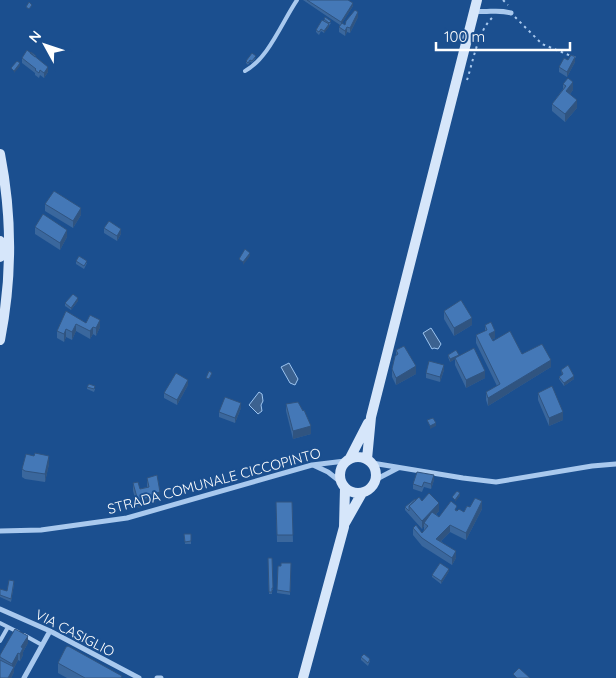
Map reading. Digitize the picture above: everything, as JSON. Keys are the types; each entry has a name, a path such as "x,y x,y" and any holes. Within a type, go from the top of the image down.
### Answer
{"main road":[{"path":"369,461 371,418 477,0"},
{"path":"0,154 6,195 9,253 6,312 0,340"},
{"path":"0,240 0,257"},
{"path":"344,526 343,485 340,472 371,418"},
{"path":"343,485 350,491 362,492 373,486 375,480 375,468 369,461 362,457 348,460"},
{"path":"303,678 344,526 362,492"}],"street":[{"path":"474,12 488,13 500,10 511,13"},
{"name":"STRADA COMUNALE CICCOPINTO","path":"0,531 41,530 126,518 312,465 348,460"},
{"path":"369,461 398,468 496,482 592,466 616,464"},
{"path":"312,465 328,472 343,485"},
{"path":"375,480 398,468"},
{"name":"VIA CASIGLIO","path":"0,609 50,631 139,678"},
{"path":"24,678 50,631"}],"lane":[{"path":"245,71 253,67 262,57 297,0"},
{"path":"0,623 42,645"},
{"path":"0,641 8,627"}],"path":[{"path":"503,0 511,8 511,13 542,44 576,58"},
{"path":"467,80 485,26 498,15 511,13"}],"water":[{"path":"431,328 441,344 438,349 432,349 423,333"},
{"path":"289,363 298,379 295,385 290,383 281,367"},
{"path":"259,392 262,394 263,401 261,405 262,411 258,414 249,405"}],"building":[{"path":"307,0 348,0 353,3 341,22"},
{"path":"29,2 32,5 29,9 26,7"},
{"path":"355,10 358,12 350,28 347,27 345,31 339,27 342,23 345,25"},
{"path":"325,17 331,21 329,23 324,19"},
{"path":"322,20 329,24 324,31 321,29 319,32 316,30"},
{"path":"27,50 48,67 44,73 40,70 39,73 22,58"},
{"path":"252,53 256,56 248,63 246,61"},
{"path":"571,55 575,57 567,72 559,67 564,58 568,60"},
{"path":"17,61 20,63 14,71 11,68"},
{"path":"568,78 573,82 566,91 577,100 565,114 552,104 566,86 563,84"},
{"path":"54,191 81,208 73,221 45,204"},
{"path":"43,214 67,230 60,243 35,227"},
{"path":"109,221 121,229 117,236 104,228"},
{"path":"245,249 250,253 243,262 239,259"},
{"path":"79,256 87,261 84,266 76,261"},
{"path":"73,294 78,298 71,308 65,303"},
{"path":"461,300 472,318 454,328 444,311"},
{"path":"66,311 86,323 90,315 100,320 96,328 93,327 90,331 76,324 72,332 66,329 64,334 57,331"},
{"path":"491,322 495,331 489,334 493,341 510,331 522,354 542,344 551,360 488,398 486,392 500,384 476,335 487,330 485,325"},
{"path":"404,346 416,366 396,378 392,369 395,356 398,354 396,350"},
{"path":"474,348 485,371 466,380 455,358"},
{"path":"456,350 459,355 450,359 448,355"},
{"path":"429,361 444,365 440,377 426,373"},
{"path":"568,365 574,376 564,383 559,377 563,374 561,370"},
{"path":"209,371 212,373 209,379 206,378"},
{"path":"176,373 188,380 177,400 164,393"},
{"path":"89,384 95,386 94,389 87,387"},
{"path":"552,386 563,412 549,418 538,393"},
{"path":"225,397 241,403 235,418 219,412"},
{"path":"298,402 311,426 293,431 286,404"},
{"path":"433,418 436,423 430,426 427,420"},
{"path":"35,453 49,456 45,474 22,469 26,454 34,456"},
{"path":"417,472 434,475 431,484 424,482 422,487 413,484"},
{"path":"157,475 160,492 156,493 156,496 138,501 133,483 138,482 140,489 149,487 147,478"},
{"path":"457,491 460,493 455,500 452,497"},
{"path":"429,493 439,503 422,521 409,506 419,497 422,501"},
{"path":"475,498 482,501 466,533 450,525 436,539 456,551 452,558 422,538 413,528 416,525 422,533 428,526 424,523 432,512 439,517 451,501 457,506 455,510 459,509 464,512 467,506 470,507"},
{"path":"415,499 409,506 409,511 405,507"},
{"path":"276,502 292,502 293,535 277,535"},
{"path":"184,534 191,534 191,541 185,542"},
{"path":"268,558 272,558 272,592 269,592"},
{"path":"281,563 291,563 290,592 277,590 278,566 281,566"},
{"path":"440,563 449,569 441,581 432,575"},
{"path":"9,580 14,581 11,599 0,595 0,589 7,591"},
{"path":"15,629 28,636 21,647 23,648 20,654 18,653 12,664 0,657 0,655"},
{"path":"68,646 122,676 121,678 85,678 58,663"},
{"path":"364,654 370,659 368,663 361,657"},
{"path":"0,660 14,667 8,678 0,678"},
{"path":"519,668 530,678 517,678 513,674"}]}
